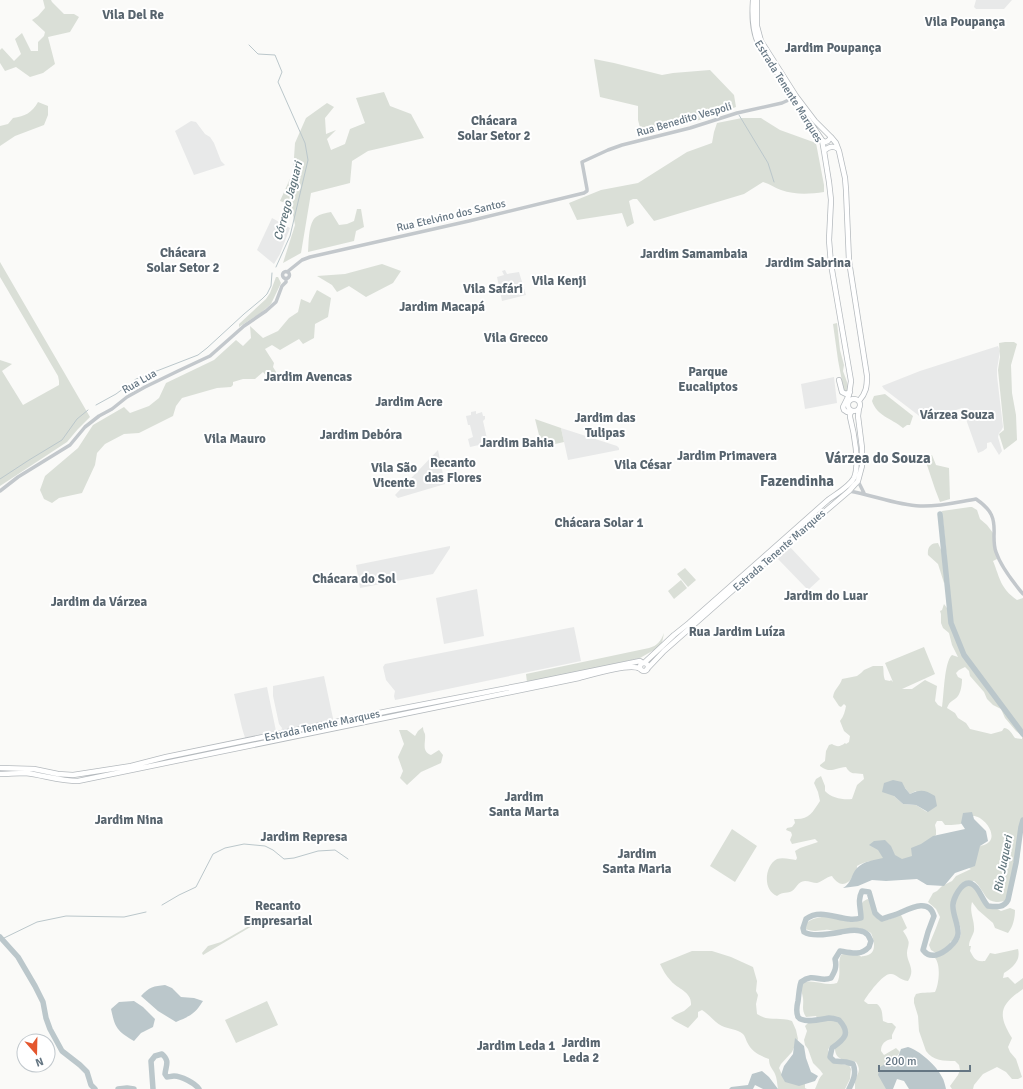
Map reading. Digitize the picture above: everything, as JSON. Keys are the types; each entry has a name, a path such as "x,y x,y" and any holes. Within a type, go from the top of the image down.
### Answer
{"main road":[{"name":"Estrada Tenente Marques","path":"753,0 753,26 756,40 822,140 831,200 829,240 831,264 851,382 850,392"},
{"name":"Estrada Tenente Marques","path":"647,669 669,646 849,491 858,481 862,466 862,448 858,416 860,404 859,400 866,391 867,376 849,261 846,190 839,150 836,143 812,118 796,96 761,41 757,30 757,0"},
{"path":"818,134 822,128"},
{"path":"822,140 828,141 831,137"},
{"path":"824,151 831,147 839,150"},
{"path":"839,380 842,392 846,394 850,392"},
{"path":"847,401 850,392"},
{"path":"847,401 855,398 859,400"},
{"name":"Estrada Tenente Marques","path":"0,768 34,769 69,775 131,766 172,756 389,711 640,661 644,663 828,500 846,487 853,479 856,472 856,444 850,417 851,410 846,412 843,408 843,405 847,401"},
{"path":"851,410 856,410 859,408"},
{"path":"669,646 676,639 674,635"},
{"path":"644,663 647,665 647,669 643,671 640,668 641,664 644,663"},
{"name":"Estrada Tenente Marques","path":"0,774 26,774 78,781 579,678 622,667 636,666 640,668"}],"street":[{"name":"Rua Benedito Vespoli","path":"582,162 622,145 690,128 737,113 782,103 793,98"},
{"name":"Rua Etelvino dos Santos","path":"286,276 302,260 310,257 584,193 587,191 587,186 582,162"},
{"name":"Rua Lua","path":"0,491 18,477 70,445 85,427 127,397 210,356 222,347 244,326 276,302 286,276"},
{"path":"858,481 864,493"},
{"path":"849,491 864,493 902,504 920,506 932,506 976,499 987,507 992,516 994,546 997,554 1007,573 1023,594"}],"shaded area":[{"path":"43,0 51,0 64,14 74,14 79,17 70,32 48,37 55,64 43,73 30,77 16,67 5,71 0,63 0,50 2,48 14,61 21,54 15,39 22,33 31,51 38,51 38,42 44,36 45,32 32,20 45,8"},
{"path":"976,0 1012,0 1004,9 976,9 974,7"},
{"path":"594,59 662,75 710,70 734,95 736,107 703,119 642,135 638,120 638,106 600,97"},
{"path":"384,92 390,106 411,114 424,138 368,151 352,161 350,183 311,193 301,253 283,263 295,225 291,205 280,201 293,172 295,143 306,118 327,103 334,107 325,118 326,134 336,130 327,139 331,150 345,144 350,129 365,123 356,98"},
{"path":"38,102 48,106 48,115 44,125 15,136 0,146 0,126 8,124 13,118 28,113"},
{"path":"742,118 761,118 780,130 816,143 824,192 808,194 792,193 763,182 744,194 654,221 637,199 633,199 629,201 634,223 627,227 622,213 577,220 569,203 601,190 638,183 687,152 712,143 717,123"},
{"path":"191,121 196,122 205,134 210,137 221,161 225,165 194,175 175,131"},
{"path":"357,209 361,209 364,227 356,231 354,241 308,252 310,228 316,217 321,214 331,212 339,225 347,224 354,221"},
{"path":"272,218 290,228 280,254 274,264 257,250"},
{"path":"0,262 90,417 67,442 0,486 0,360 12,364 2,371 23,405 59,385 59,381 58,376 0,277"},
{"path":"382,264 401,271 393,283 366,297 349,286 337,292 332,285 317,276 345,274"},
{"path":"505,270 507,274 519,272 526,295 502,301 497,277 504,275 502,271"},
{"path":"276,277 278,277 281,283 271,304 262,312 239,327 239,324 266,299"},
{"path":"317,290 331,298 328,317 315,324 314,338 303,344 299,339 280,350 272,345 265,349 274,363 273,367 278,375 272,383 263,372 255,379 243,379 233,382 231,387 217,388 182,398 176,406 173,416 139,433 124,434 105,444 97,453 95,465 82,493 59,498 52,503 44,499 40,490 45,476 78,448 93,425 124,407 130,413 149,406 159,398 166,383 214,360 236,340 243,346 251,338 250,326 263,338 278,331 289,318 298,312 301,299 310,303"},
{"path":"837,323 840,350 844,365 843,371 847,382 848,390 846,393 844,392 833,324"},
{"path":"1014,342 1017,344 1011,365 1012,393 1016,415 1017,440 1004,450 999,434 1004,430 998,370 1000,357 999,343"},
{"path":"998,346 1000,351 997,376 1003,427 998,437 1002,451 999,455 991,442 987,443 987,448 978,453 962,408 924,421 882,386 920,371"},
{"path":"834,377 837,403 805,409 801,384"},
{"path":"885,394 913,416 910,425 903,428 877,410 872,401 874,396"},
{"path":"476,411 476,414 482,412 483,416 485,416 483,421 488,443 470,447 468,439 473,437 466,416 471,415 471,412"},
{"path":"535,419 561,428 564,442 542,447"},
{"path":"561,428 617,446 619,450 568,460"},
{"path":"438,450 445,484 398,498 395,495"},
{"path":"932,455 936,465 949,468 950,499 940,502 925,459"},
{"path":"970,507 977,510 980,519 993,533 997,559 993,561 1001,582 1011,596 1017,600 1023,598 1023,821 1019,859 1009,893 1011,898 1002,902 996,902 986,897 974,881 964,883 958,889 952,908 953,917 959,927 960,933 957,938 950,942 952,948 957,943 961,934 955,907 958,894 969,884 984,900 1001,911 1010,908 1015,910 1015,916 1008,933 995,928 993,923 978,910 972,902 971,910 974,931 969,946 971,946 970,951 974,958 982,961 985,961 990,953 995,954 1018,949 1019,953 1016,963 1004,973 1003,978 1008,977 1015,984 1023,978 1023,989 1005,1005 1003,1016 1007,1030 1012,1038 1008,1047 1016,1059 1022,1077 1012,1079 1006,1072 997,1067 983,1074 974,1085 973,1089 952,1089 950,1086 958,1075 960,1070 959,1065 955,1061 935,1059 926,1051 919,1031 918,1016 914,998 916,994 935,992 938,980 939,970 935,958 939,955 931,950 929,945 940,917 936,909 928,902 933,893 942,886 952,881 956,876 971,869 965,866 975,847 990,841 991,833 988,825 981,819 973,816 957,825 945,825 942,821 937,821 935,825 936,835 928,841 917,860 877,860 863,863 857,866 856,871 850,881 843,884 838,883 832,876 817,883 806,881 802,882 792,891 777,896 772,893 767,883 768,872 773,862 779,858 796,860 797,858 795,851 818,842 815,839 792,844 790,840 792,835 791,832 786,830 787,828 792,827 795,823 794,819 807,817 810,815 820,801 814,783 816,779 821,776 825,786 825,791 830,795 841,799 852,799 857,785 864,779 863,774 851,772 846,767 827,770 820,766 825,761 826,751 829,745 832,744 838,746 849,742 850,736 844,731 840,721 846,706 844,704 841,707 839,706 833,697 842,679 857,676 864,670 873,666 883,666 885,680 891,680 893,682 885,663 924,647 935,674 902,689 912,689 925,680 937,686 935,701 942,707 947,665 952,655 958,657 952,645 949,633 943,628 941,623 940,611 942,610 944,604 947,608 951,605 949,580 947,579 944,583 938,564 928,555 930,546 938,543 947,561 942,511","holes":["965,667 969,671 970,676 984,692 987,699 993,705 1001,709 1005,718 1022,736 1022,739 1015,738 1006,728 1002,731 991,734 970,729 966,723 947,708 950,702 958,696 961,690 962,679 958,677 956,673","905,788 910,794 916,791 927,812 916,805 903,804 894,796"]},
{"path":"450,546 433,574 360,588 356,565"},
{"path":"790,547 820,579 808,590 777,558"},
{"path":"685,568 696,580 688,587 677,574"},
{"path":"681,580 687,588 674,599 668,591"},
{"path":"477,589 484,636 444,644 436,598"},
{"path":"574,627 581,661 395,700 395,691 386,680 383,667 385,664"},
{"path":"664,633 662,643 654,650 640,658 527,682 526,674 652,647 658,643"},
{"path":"324,676 334,723 282,732 273,696 273,686"},
{"path":"267,687 277,736 246,741 234,694"},
{"path":"423,727 426,751 431,755 439,750 443,755 441,763 421,772 407,785 400,778 403,771 398,757 404,744 399,730 407,730 415,736"},
{"path":"893,780 902,782 910,794 917,791 923,791 935,796 937,806 928,812 916,805 903,804 894,796 882,792 884,783"},
{"path":"972,812 974,819 986,831 988,841 980,846 975,866 955,873 944,886 927,885 917,879 886,881 872,880 858,886 843,888 848,884 855,870 860,866 869,861 883,858 878,850 869,845 874,841 885,840 891,846 895,855 902,859 912,856 911,848 921,844 933,836 965,829 961,823 963,813"},
{"path":"732,829 757,846 735,882 710,866"},
{"path":"868,899 872,903 879,920 892,919 902,912 901,915 907,928 903,931 909,943 907,957 911,973 908,981 892,974 887,975 876,985 864,1001 868,1004 877,1004 881,1010 883,1021 892,1023 896,1027 892,1035 892,1039 887,1040 884,1043 881,1051 884,1055 896,1048 900,1052 889,1063 888,1089 855,1089 855,1082 859,1070 858,1065 856,1062 844,1060 838,1057 836,1055 835,1046 830,1046 828,1050 831,1057 839,1063 849,1065 851,1069 850,1079 845,1089 815,1089 823,1074 813,1063 804,1040 807,1031 805,1026 808,1023 818,1020 816,1016 806,1017 804,1014 800,984 809,981 828,984 837,983 841,955 868,955 873,951 874,944 871,933 867,931 854,929 812,931 804,928 804,924 814,919 826,916 848,921 856,921 861,917 862,904"},
{"path":"263,918 267,922 259,922 203,955 202,953 208,946 221,942"},
{"path":"692,951 712,951 731,957 753,967 757,981 757,1014 766,1018 792,1021 796,1030 798,1039 792,1052 779,1068 783,1077 805,1084 805,1088 807,1089 778,1089 776,1076 769,1059 753,1051 743,1034 724,1027 702,1010 698,1012 698,1017 688,1028 671,1018 684,1011 691,1005 691,1001 684,991 669,979 660,964"},
{"path":"165,985 172,988 181,997 194,998 203,1001 192,1014 176,1022 158,1011 141,996 152,988"},
{"path":"134,1001 143,1007 155,1019 153,1027 141,1033 134,1041 120,1031 114,1021 111,1009 119,1002"},
{"path":"267,1001 278,1025 236,1043 225,1020"},
{"path":"795,1038 804,1046 811,1072 818,1076 815,1081 799,1086 785,1082 781,1075 784,1066 793,1054"},
{"path":"908,1047 917,1051 932,1063 943,1078 946,1089 909,1089 904,1081 897,1079 893,1089 886,1089 878,1075 880,1067 898,1057 901,1049"},
{"path":"762,1071 769,1077 778,1089 763,1089 755,1085 753,1089 729,1089 731,1087 748,1085 752,1074"}],"waterway":[{"name":"Córrego Jaguari","path":"249,45 258,54 275,55 282,72 278,82 305,143 308,160 290,236 276,267"},
{"path":"739,115 768,163 774,182"},
{"name":"Córrego Jaguari","path":"96,405 116,394 136,379 198,355 267,294 271,286 272,273"},
{"path":"0,479 62,440 77,419 88,410"},
{"path":"940,514 951,623 964,655 1023,734"},
{"name":"Rio Juqueri","path":"849,1089 855,1074 853,1064 834,1061 830,1057 832,1048 845,1036 845,1029 839,1020 835,1019 829,1018 808,1021 800,1019 797,1013 799,989 801,982 806,979 831,978 835,969 835,959 840,951 856,953 863,952 869,947 871,941 868,935 858,930 822,935 807,934 804,932 803,928 806,919 813,915 819,914 847,919 861,918 859,901 862,891 869,892 875,913 882,919 913,907 928,907 934,916 923,950 930,955 939,954 950,947 958,934 953,904 961,887 968,883 972,884 979,891 988,906 1002,906 1008,900 1023,820"},
{"path":"162,905 196,887 213,854 225,848 244,844 265,846 273,850 284,859 294,858 318,851 335,850 348,859"},
{"path":"2,939 37,922 66,916 124,917 146,912"},
{"path":"0,937 18,957 35,986 43,1002 50,1029 62,1051 87,1072 91,1085 95,1089"},
{"name":"Rio Juqueri","path":"153,1089 151,1061 155,1056 162,1054 167,1061 165,1074 167,1077 177,1076 191,1082 199,1089"},
{"name":"Rio Juqueri","path":"118,1089 134,1089"}],"district":[{"name":"Vila Del Re","path":"133,14"},
{"name":"Vila Poupança","path":"965,21"},
{"name":"Jardim Poupança","path":"833,47"},
{"name":"Chácara Solar Setor 2","path":"494,128"},
{"name":"Jardim Samambaia","path":"694,253"},
{"name":"Chácara Solar Setor 2","path":"183,260"},
{"name":"Jardim Sabrina","path":"808,262"},
{"name":"Vila Kenji","path":"559,280"},
{"name":"Vila Safári","path":"493,288"},
{"name":"Jardim Macapá","path":"442,306"},
{"name":"Vila Grecco","path":"516,337"},
{"name":"Jardim Avencas","path":"308,376"},
{"name":"Parque Eucaliptos","path":"708,378"},
{"name":"Jardim Acre","path":"409,401"},
{"name":"Várzea Souza","path":"957,414"},
{"name":"Jardim das Tulipas","path":"605,424"},
{"name":"Jardim Debóra","path":"361,434"},
{"name":"Vila Mauro","path":"235,438"},
{"name":"Jardim Bahia","path":"517,442"},
{"name":"Jardim Primavera","path":"727,455"},
{"name":"Várzea do Souza","path":"878,458"},
{"name":"Vila César","path":"643,464"},
{"name":"Recanto das Flores","path":"453,470"},
{"name":"Vila São Vicente","path":"394,474"},
{"name":"Fazendinha","path":"797,481"},
{"name":"Chácara Solar 1","path":"599,522"},
{"name":"Chácara do Sol","path":"354,578"},
{"name":"Jardim do Luar","path":"826,595"},
{"name":"Jardim da Várzea","path":"99,601"},
{"name":"Rua Jardim Luíza","path":"737,631"},
{"name":"Jardim Santa Marta","path":"524,804"},
{"name":"Jardim Nina","path":"129,819"},
{"name":"Jardim Represa","path":"304,836"},
{"name":"Jardim Santa Maria","path":"637,860"},
{"name":"Recanto Empresarial","path":"278,912"},
{"name":"Jardim Leda 1","path":"516,1045"},
{"name":"Jardim Leda 2","path":"581,1050"}]}
